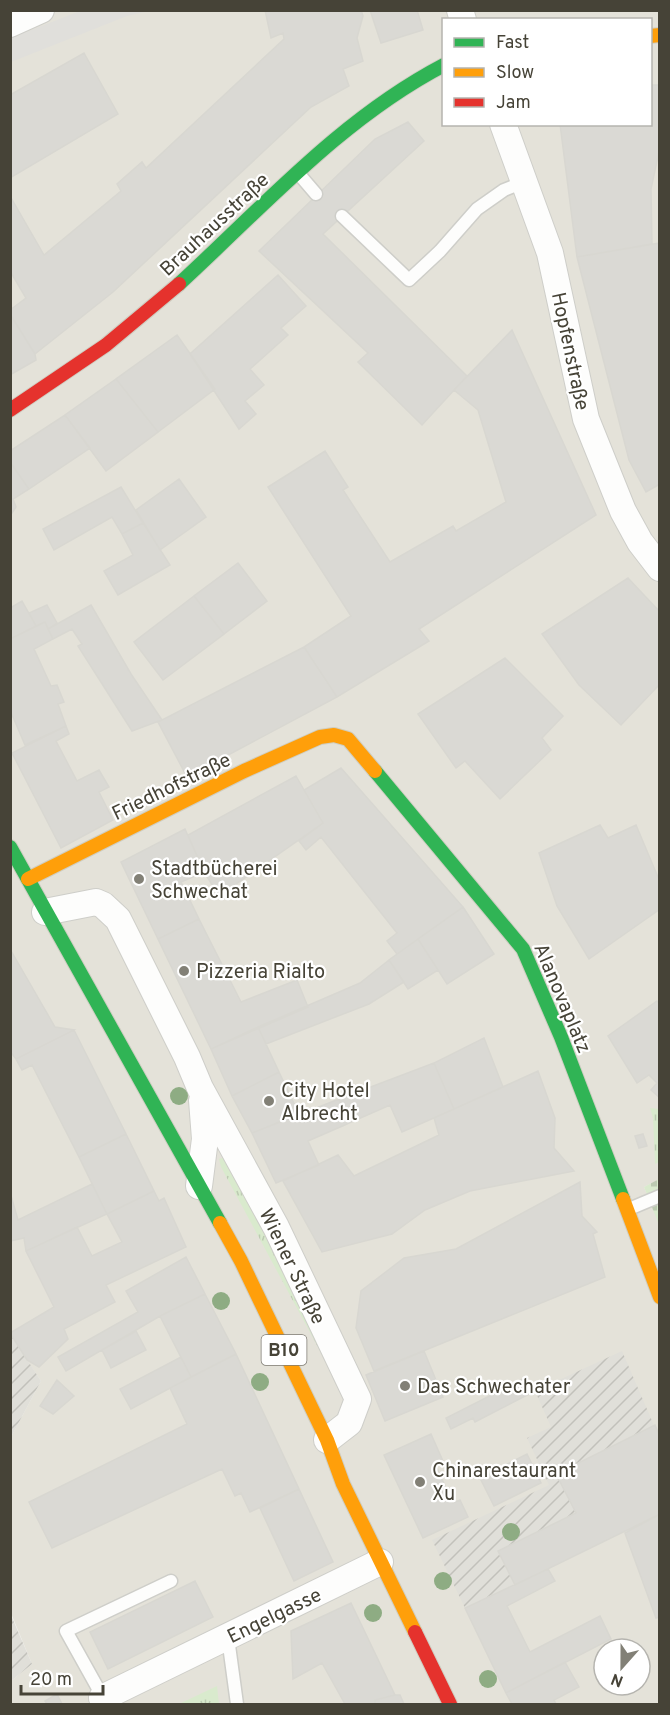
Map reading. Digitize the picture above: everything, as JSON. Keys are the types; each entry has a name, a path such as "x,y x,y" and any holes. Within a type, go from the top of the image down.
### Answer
{"street":[{"path":"10,24 41,10"},
{"name":"Brauhausstraße","path":"10,410 63,379 96,355 157,304 297,172 342,133 415,78 442,66"},
{"name":"Hopfenstraße","path":"504,126 550,253 586,418 623,511 640,542 660,568"},
{"name":"Friedhofstraße","path":"28,879 244,771 320,737 334,735"},
{"name":"Alanovaplatz","path":"334,735 348,739 523,949 561,1037 625,1211 660,1297"},
{"name":"B10","path":"10,847 241,1261 327,1440 343,1484 450,1704"},
{"name":"Wiener Straße","path":"45,912 96,902 112,912 133,946 187,1056 200,1088 276,1227 358,1399 349,1423 327,1440"},
{"name":"Wiener Straße","path":"199,1186 205,1139 200,1088"},
{"name":"Engelgasse","path":"105,1701 380,1562"}],"lane":[{"path":"297,172 316,194"},
{"path":"342,216 409,280 440,251 477,209 504,190 524,182"},
{"path":"625,1211 660,1196"},
{"path":"105,1701 66,1631 171,1581"},
{"path":"228,1638 237,1704"}],"shaded area":[{"path":"11,11 659,11 660,1179 644,1187 660,1225 659,1704 11,1704 11,1681 32,1664 11,1613 11,1437 41,1381 10,1335"},
{"path":"80,11 149,11 127,16 11,62 11,38"},
{"path":"11,1335 41,1381 11,1437"},
{"path":"622,1351 659,1437 659,1514 465,1608 432,1540 549,1485 527,1438 551,1427 535,1391"},
{"path":"10,1613 32,1664 11,1681 10,1681"}],"green space":[{"path":"650,1108 659,1109 659,1162 655,1164 653,1118"},
{"path":"226,1157 346,1385 342,1392 221,1167 219,1159"},
{"path":"659,1179 659,1225 644,1187"},
{"path":"217,1686 219,1704 179,1704"}],"building":[{"path":"265,10 361,10 363,16 357,38 363,61 343,69 349,86 311,107 113,292 35,354 10,314 10,310 26,298 10,271 10,196 44,255 121,191 117,184 142,162 146,168 284,39 283,33 271,38"},
{"path":"370,10 417,10 423,30 381,43"},
{"path":"84,53 118,114 10,178 10,95"},
{"path":"652,85 660,85 660,147 651,189 652,244 577,257 560,126 652,126"},
{"path":"408,122 424,141 323,234 467,376 422,425 358,362 368,353 259,251 375,139"},
{"path":"660,243 660,484 646,492 629,460 577,257"},
{"path":"278,275 306,306 281,328 288,335 250,369 264,385 245,401 256,414 239,429 190,354"},
{"path":"10,314 35,354 36,360 10,375"},
{"path":"512,330 596,515 419,629 429,641 337,697 304,647 351,616 268,487 325,451 348,487 343,490 390,562 453,526 456,531 506,502 478,410 454,390"},
{"path":"177,335 215,389 158,432 116,379"},
{"path":"116,379 158,432 106,471 65,415"},
{"path":"65,415 90,448 29,489 10,462 10,451"},
{"path":"10,462 29,489 13,499 16,507 10,516"},
{"path":"179,479 206,517 160,550 136,510"},
{"path":"121,487 143,523 122,534 112,517 54,550 43,529"},
{"path":"143,523 170,565 118,595 104,571 133,555 122,534"},
{"path":"238,563 267,601 224,634 194,596"},
{"path":"628,578 660,612 660,684 621,725 579,685 542,634"},
{"path":"194,596 224,634 163,680 134,642"},
{"path":"22,601 36,626 10,639 10,605 12,607"},
{"path":"47,605 57,623 48,629 45,622 36,626 29,613"},
{"path":"91,605 131,674 162,720 132,731 78,646 82,644 72,629 53,639 48,629"},
{"path":"45,622 53,639 34,649 51,686 57,685 64,702 58,704 66,726 25,745 10,710 10,639"},
{"path":"304,647 337,697 187,777 158,722"},
{"path":"505,658 563,716 542,738 551,750 500,799 465,761 456,768 418,714"},
{"path":"66,726 69,734 56,741 77,781 99,770 109,787 99,792 113,820 61,848 12,753"},
{"path":"341,768 463,907 397,954 387,941 397,933 321,837 306,850 299,841 323,823 304,790"},
{"path":"296,776 323,823 219,896 204,872 188,835"},
{"path":"600,825 608,838 636,825 660,882 660,909 589,959 557,906 539,853"},
{"path":"185,829 204,872 181,882 199,919 158,939 121,862"},
{"path":"463,907 494,954 447,984 418,939"},
{"path":"199,919 241,1002 297,980 308,1007 211,1049 158,939"},
{"path":"418,939 438,970 408,989 389,960"},
{"path":"10,949 55,1027 74,1030 16,1059 10,1051"},
{"path":"389,960 404,982 369,1004 266,1044 258,1027 360,983"},
{"path":"657,1001 660,1004 660,1098 651,1090 657,1083 649,1075 637,1083 608,1036"},
{"path":"258,1027 279,1072 232,1096 211,1049"},
{"path":"74,1030 126,1134 79,1157 32,1065 22,1070 16,1059"},
{"path":"484,1038 503,1087 454,1109 434,1063"},
{"path":"434,1063 454,1109 402,1132 390,1105 347,1124 339,1099"},
{"path":"538,1071 555,1118 554,1148 574,1171 470,1191 425,1210 392,1234 322,1252 283,1181 338,1155 354,1176 439,1135 434,1118"},
{"path":"279,1072 299,1114 252,1133 232,1096"},
{"path":"339,1099 347,1124 308,1141 319,1165 276,1183 252,1133"},
{"path":"126,1134 154,1191 107,1214 79,1157"},
{"path":"643,1134 647,1146 639,1148 635,1136"},
{"path":"580,1182 582,1216 597,1232 593,1234 605,1277 374,1371 356,1328 361,1291 404,1258 456,1249"},
{"path":"92,1184 107,1214 26,1251 24,1238 10,1241 10,1192 18,1220"},
{"path":"154,1191 159,1201 164,1198 186,1247 106,1285 115,1302 64,1329 68,1339 39,1367 27,1360 10,1333 54,1307 26,1251 77,1227 92,1256 122,1242 107,1214"},
{"path":"186,1257 205,1294 160,1316 66,1371 58,1357 138,1312 126,1291"},
{"path":"205,1294 236,1354 191,1377 160,1316"},
{"path":"136,1331 146,1350 111,1368 102,1350"},
{"name":"Das Schwechater","path":"424,1351 443,1397 385,1421 366,1375"},
{"path":"236,1354 299,1489 250,1512 241,1493 235,1496 222,1469 52,1548 29,1502 187,1424 170,1388"},
{"path":"181,1357 191,1377 131,1409 120,1389"},
{"path":"527,1377 535,1391 475,1422 473,1418 451,1429 446,1418"},
{"path":"57,1380 74,1396 53,1414 40,1406"},
{"path":"655,1425 660,1437 660,1514 515,1585 498,1551 576,1513 556,1474"},
{"name":"Chinarestaurant Xu","path":"431,1434 443,1461 435,1464 453,1503 460,1500 468,1517 423,1538 384,1455"},
{"path":"527,1454 541,1483 494,1506 480,1478"},
{"path":"299,1489 333,1562 294,1581 260,1508"},
{"path":"660,1514 660,1617 656,1618 625,1533"},
{"path":"548,1569 555,1581 507,1606 530,1652 600,1616 610,1637 592,1637 592,1649 506,1693 465,1608"},
{"path":"195,1581 213,1617 108,1669 90,1632"},
{"path":"351,1603 395,1695 375,1700 375,1704 345,1704 322,1663 293,1679 291,1631"},
{"path":"565,1662 579,1687 554,1700 556,1704 512,1704 506,1693"},
{"path":"57,1694 62,1704 47,1704 45,1701"},
{"path":"400,1695 404,1704 375,1704 375,1700"}],"traffic: fast":[{"path":"179,284 337,137 371,111 442,66"},
{"path":"375,771 523,949 561,1037 623,1199"},
{"path":"10,847 220,1223"}],"traffic: slow":[{"path":"652,36 660,35"},
{"path":"28,879 244,771 320,737 334,735 348,739 375,771"},
{"path":"623,1199 660,1297"},
{"path":"220,1223 241,1261 327,1440 343,1484 415,1632"}],"traffic: jam":[{"path":"10,410 106,345 179,284"},
{"path":"415,1632 450,1704"}],"place":[{"name":"Stadtbücherei Schwechat","path":"139,879"},
{"name":"Pizzeria Rialto","path":"184,971"},
{"name":"City Hotel Albrecht","path":"269,1101"},
{"name":"Das Schwechater","path":"405,1386"},
{"name":"Chinarestaurant Xu","path":"420,1482"}]}
